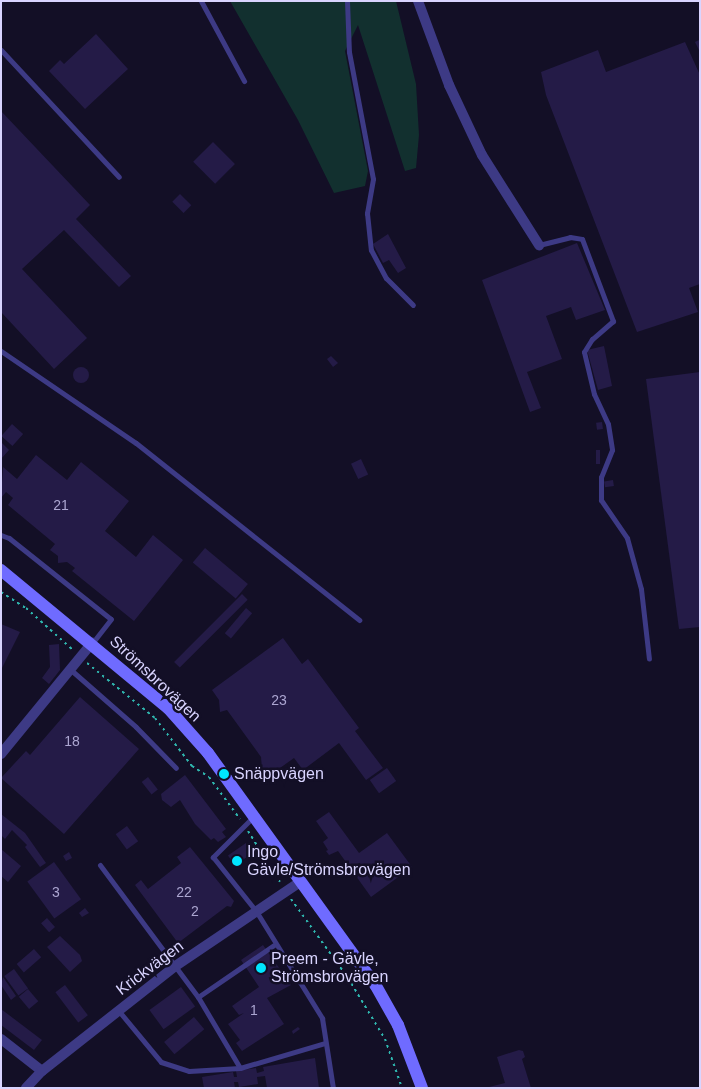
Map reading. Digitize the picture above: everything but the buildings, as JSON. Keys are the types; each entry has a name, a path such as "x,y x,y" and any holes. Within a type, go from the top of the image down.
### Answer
{"main road":[{"name":"Strömsbrovägen","path":"1,570 92,643 168,708 208,753 249,822 300,882 376,986 398,1025 422,1088"}],"street":[{"path":"418,1 449,85 482,155 539,245"},
{"path":"1,754 92,643"},
{"name":"Krickvägen","path":"26,1088 42,1071 174,967 300,882"},
{"path":"1,1039 42,1071"}],"lane":[{"path":"201,1 244,81"},
{"path":"347,1 349,52 373,179 367,213 371,250 386,278 413,305"},
{"path":"1,50 119,177"},
{"path":"539,245 570,237 582,240 612,321 592,338 584,352 594,394 608,424 612,450 601,477 601,500 627,538 641,589 649,659"},
{"path":"1,351 136,443 359,620"},
{"path":"1,535 9,538 111,619 92,643"},
{"path":"71,670 136,727 176,768"},
{"path":"249,822 213,857 256,911 274,945 322,1018 333,1088"},
{"path":"100,865 198,997 240,1068"},
{"path":"198,997 274,945"},
{"path":"118,1010 161,1062 189,1071 240,1068 325,1043"}],"path":[{"path":"1,592 60,636 81,658 155,718 192,766 209,777 249,822 286,892 348,978 385,1039 402,1088"}],"green space":[{"path":"230,1 396,1 416,84 419,135 416,168 405,171 358,25 345,51 368,171 365,186 334,193 298,120"}],"place":[{"name":"Snäppvägen","path":"224,774"},
{"name":"Ingo Gävle/Strömsbrovägen","path":"237,861"},
{"name":"Preem - Gävle, Strömsbrovägen","path":"261,968"}]}
